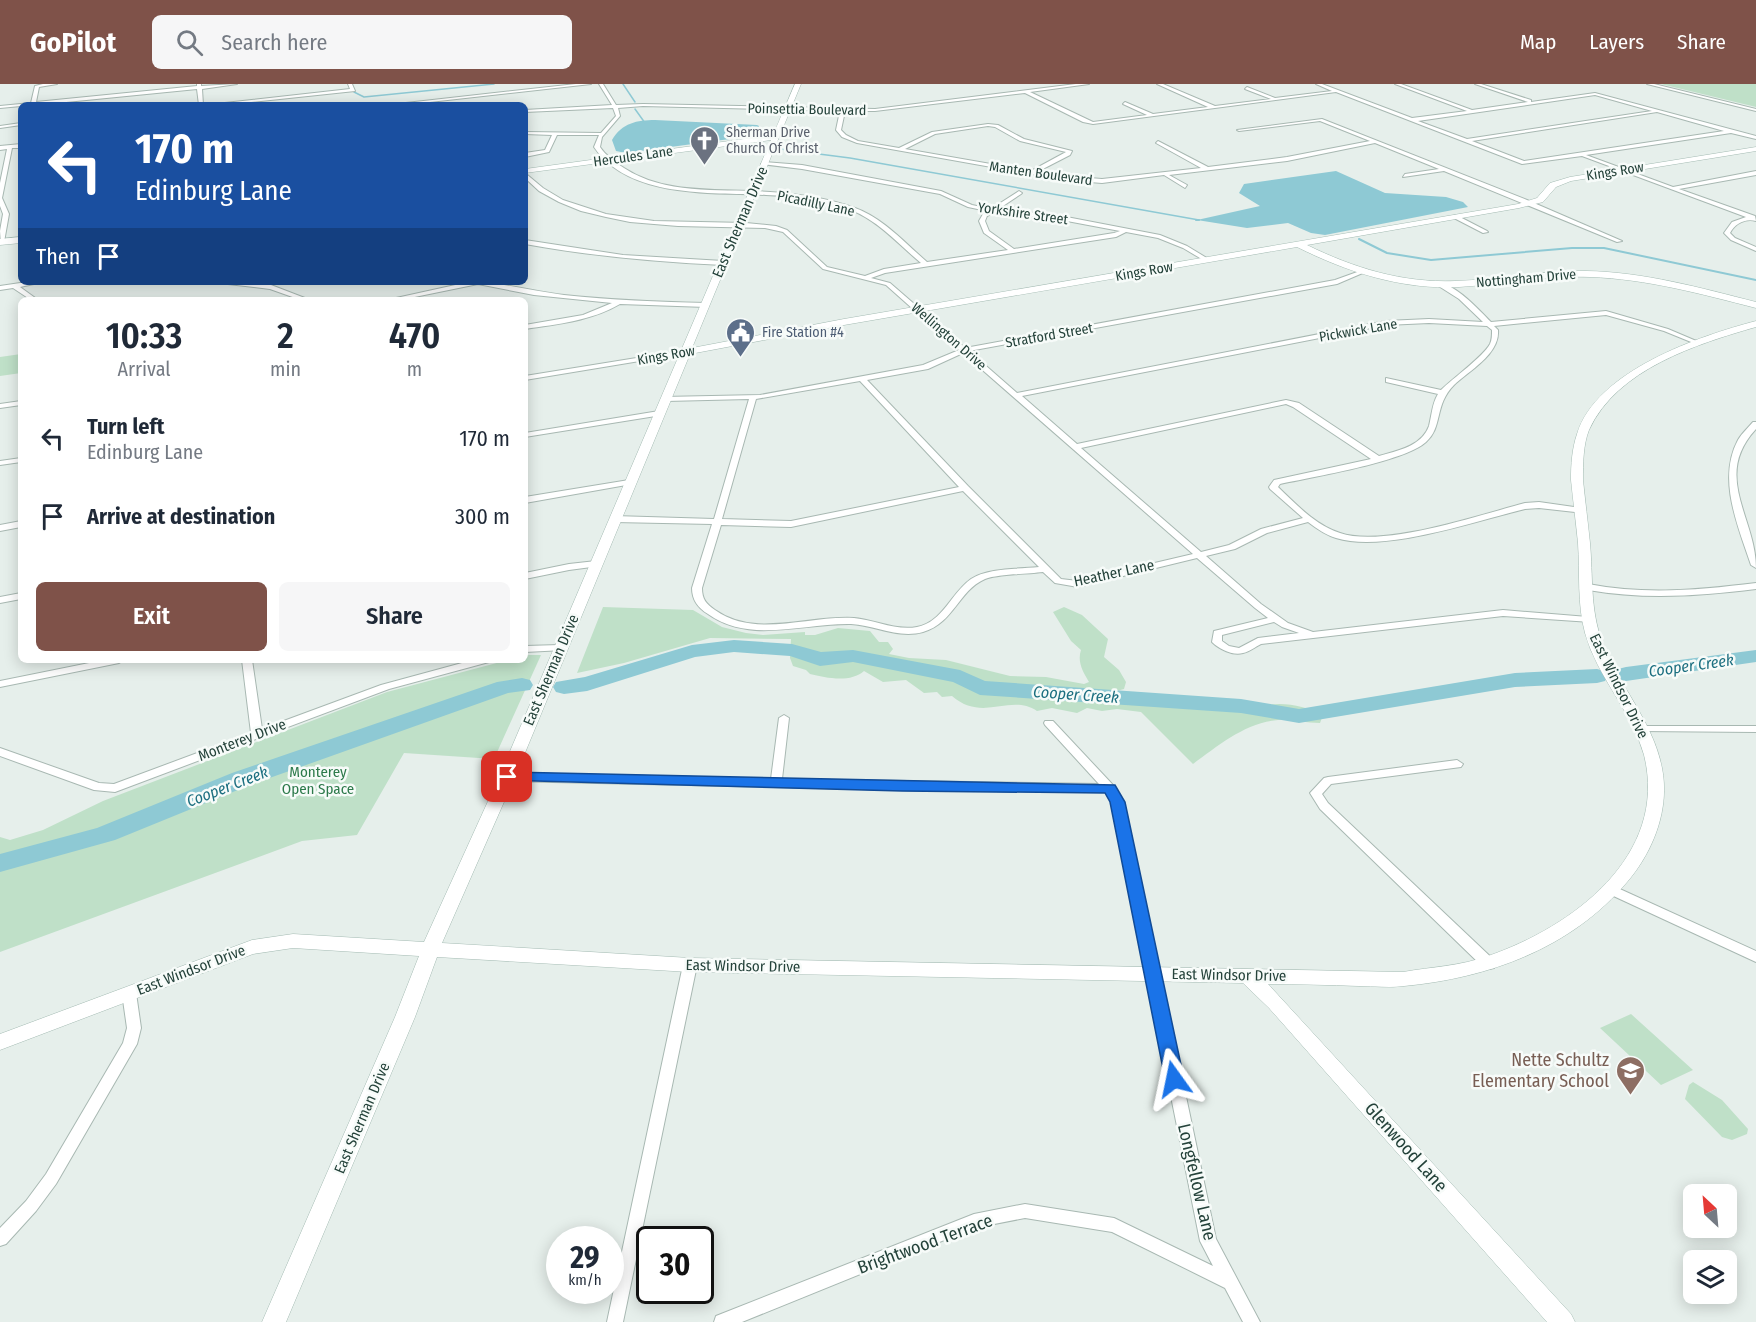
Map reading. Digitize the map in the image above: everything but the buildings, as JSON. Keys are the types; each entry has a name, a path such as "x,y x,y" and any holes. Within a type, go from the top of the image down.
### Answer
{"street":[{"path":"33,102 37,86 55,84"},
{"path":"51,102 235,84"},
{"path":"250,102 353,90 350,84"},
{"path":"441,102 589,84"},
{"path":"601,84 615,106 618,118 597,142 597,147 609,160"},
{"name":"East Sherman Drive","path":"274,1322 405,1017 430,949 507,777 798,84"},
{"name":"Poinsettia Boulevard","path":"528,111 615,106 884,110 1087,84"},
{"path":"1159,84 1214,107"},
{"path":"1318,84 1524,163 1731,131"},
{"path":"1397,84 1472,111"},
{"path":"1477,84 1532,102"},
{"path":"1648,84 1756,110"},
{"path":"199,86 201,102"},
{"path":"1247,87 1276,99"},
{"path":"1026,92 1091,123 1336,91"},
{"path":"1411,120 1595,94 1756,138"},
{"path":"1125,104 1152,115"},
{"path":"0,107 18,105"},
{"name":"Manten Boulevard","path":"843,110 838,129 843,135 860,142 1093,181 1121,181 1166,175 1295,157 1374,142"},
{"path":"1466,141 1660,111"},
{"path":"1239,130 1318,120 1619,241"},
{"path":"0,127 18,124"},
{"path":"900,150 922,137 938,132 993,125 1022,140 1069,151 1068,154 1032,172"},
{"path":"528,133 603,134"},
{"path":"528,154 547,151 555,133"},
{"name":"Hercules Lane","path":"528,173 777,137"},
{"path":"1158,142 1208,169"},
{"path":"0,148 18,146"},
{"path":"10,147 0,198 6,214 1,242 18,240"},
{"name":"Kings Row","path":"528,378 1531,204 1543,198 1550,187 1562,181 1756,149"},
{"path":"1581,155 1755,218"},
{"name":"Picadilly Lane","path":"609,160 632,177 660,186 702,191 780,194 861,212 926,265"},
{"name":"Yorkshire Street","path":"764,164 802,167 941,193 970,206 992,211 1051,216 1127,230 1170,240 1207,260"},
{"path":"1406,176 1442,170"},
{"path":"1671,188 1756,173"},
{"path":"1166,175 1185,186"},
{"name":"Wellington Drive","path":"528,176 538,188 553,198 596,213 678,224 768,226 785,231 825,268 849,275 868,277 888,284 1274,619 1313,634"},
{"path":"1014,251 983,228 982,221 985,215 1019,193"},
{"path":"1456,217 1485,232"},
{"path":"1755,218 1736,222 1730,226 1727,233 1733,239 1756,249"},
{"path":"868,277 884,271 1116,235 1127,230"},
{"path":"528,243 613,257 723,262"},
{"name":"Nottingham Drive","path":"1300,244 1332,262 1362,272 1408,281 1439,284 1565,274 1601,274 1657,282 1756,305"},
{"name":"Stratford Street","path":"666,399 753,398 862,379 925,367 964,350 1342,281 1362,272"},
{"path":"1439,284 1448,288 1495,330 1495,344 1443,393 1436,405 1434,427 1422,442 1408,450 1377,459 1277,482 1273,487 1311,519 1339,536 1362,540 1438,528 1525,506 1539,505 1581,511"},
{"path":"0,288 20,285"},
{"path":"258,285 271,287 299,297"},
{"path":"405,297 463,285"},
{"path":"494,285 543,294 618,302 705,305"},
{"path":"14,286 30,297"},
{"path":"528,326 590,316 618,302"},
{"name":"Pickwick Lane","path":"1017,395 1386,323 1429,321 1489,324 1606,314 1666,330 1698,343"},
{"name":"East Windsor Drive","path":"0,1042 252,947 293,941 690,965 1403,979 1489,964 1554,936 1611,890 1643,850 1655,814 1655,771 1643,729 1602,660 1588,620 1588,587 1577,458 1583,432 1594,410 1613,390 1640,371 1698,343 1756,324"},
{"path":"862,379 1043,569"},
{"path":"1389,380 1443,393"},
{"path":"753,398 696,595 699,602 712,614 749,626 779,628 852,621 906,631 919,630 941,619 968,584 984,576 1043,569"},
{"path":"1076,447 1286,402 1296,405 1377,459"},
{"path":"0,406 18,403"},
{"path":"528,435 659,413"},
{"path":"1756,424 1744,437 1737,450 1731,477 1756,565"},
{"path":"0,463 18,460"},
{"path":"528,499 629,482"},
{"path":"614,519 791,524 965,488"},
{"name":"Heather Lane","path":"1043,569 1058,581 1078,584 1232,547 1264,531 1311,519"},
{"path":"0,528 18,525"},
{"path":"528,575 596,564"},
{"path":"1588,587 1629,595 1669,596 1756,586"},
{"path":"0,600 18,597"},
{"path":"1274,619 1217,633 1216,642 1226,648 1241,651 1258,641 1503,614 1588,620"},
{"path":"528,650 560,648"},
{"path":"0,684 103,663"},
{"path":"247,663 257,735"},
{"name":"Monterey Drive","path":"0,752 98,787 115,788 385,687 474,663"},
{"path":"776,783 784,717"},
{"path":"1049,723 1110,788"},
{"path":"1643,729 1756,729"},
{"path":"1457,764 1328,781 1316,793 1324,806 1489,964"},
{"path":"507,777 1110,788"},
{"name":"Longfellow Lane","path":"1110,788 1118,802 1208,1241 1252,1322"},
{"path":"1611,890 1756,957"},
{"path":"615,1322 690,965"},
{"name":"Glenwood Lane","path":"1247,975 1276,1003 1563,1322"},
{"path":"0,1239 31,1206 51,1179 130,1044 134,1028 129,993"},
{"name":"Brightwood Terrace","path":"722,1322 974,1221 1025,1211 1114,1225 1229,1282"}],"green space":[{"path":"1661,84 1756,84 1756,107"},
{"path":"18,354 18,373 0,376 0,357"},
{"path":"603,607 693,610 722,627 763,635 805,632 805,635 815,635 838,628 870,631 879,642 888,642 893,649 889,654 909,658 946,660 1010,676 1046,677 1084,684 1089,682 1080,663 1081,650 1071,641 1053,612 1064,607 1082,615 1108,639 1104,657 1119,670 1126,682 1124,689 1113,692 1110,700 1246,712 1265,705 1285,704 1295,705 1323,715 1320,723 1278,720 1254,725 1233,736 1193,764 1141,712 1117,709 1102,711 1087,708 1077,713 1052,708 1037,711 1027,706 1017,705 975,707 963,704 952,696 942,697 937,692 924,693 906,680 883,682 864,671 859,675 845,678 816,676 793,666 790,658 791,639 710,638 624,663 577,673"},
{"name":"Monterey Open Space","path":"528,655 541,655 494,759 404,753 357,835 302,841 0,952 0,837 10,840 43,830 103,801 387,692 497,663 528,663"},
{"path":"1631,1014 1693,1070 1661,1085 1600,1028"},
{"path":"1693,1082 1722,1100 1748,1129 1747,1134 1732,1140 1722,1137 1685,1099 1689,1085"}],"water":[{"path":"655,120 759,126 757,134 752,136 626,153 616,151 612,140 625,126"},
{"path":"1336,171 1385,193 1446,197 1463,202 1468,207 1325,235 1311,233 1288,223 1247,228 1197,220 1260,206 1239,193 1244,184"}],"waterway":[{"path":"354,92 364,97 494,84"},
{"path":"623,84 635,102"},
{"path":"635,109 645,123"},
{"path":"780,149 850,158 1199,220 1196,220"},
{"path":"1359,239 1387,253 1431,260 1572,248 1604,248 1756,280"},
{"name":"Cooper Creek","path":"564,687 587,684 692,651 734,646 792,650 820,659 853,656 960,677 980,688 1241,706 1299,716 1515,680 1597,676"},
{"name":"Cooper Creek","path":"1626,674 1756,656"},
{"name":"Cooper Creek","path":"0,863 106,834 241,779 505,687 522,685"}],"place":[{"name":"Sherman Drive Church Of Christ","path":"705,166"},
{"name":"Fire Station #4","path":"741,358"},
{"name":"Nette Schultz Elementary School","path":"1630,1096"}],"route":[{"path":"507,777 1110,788 1118,802 1174,1079"}]}
